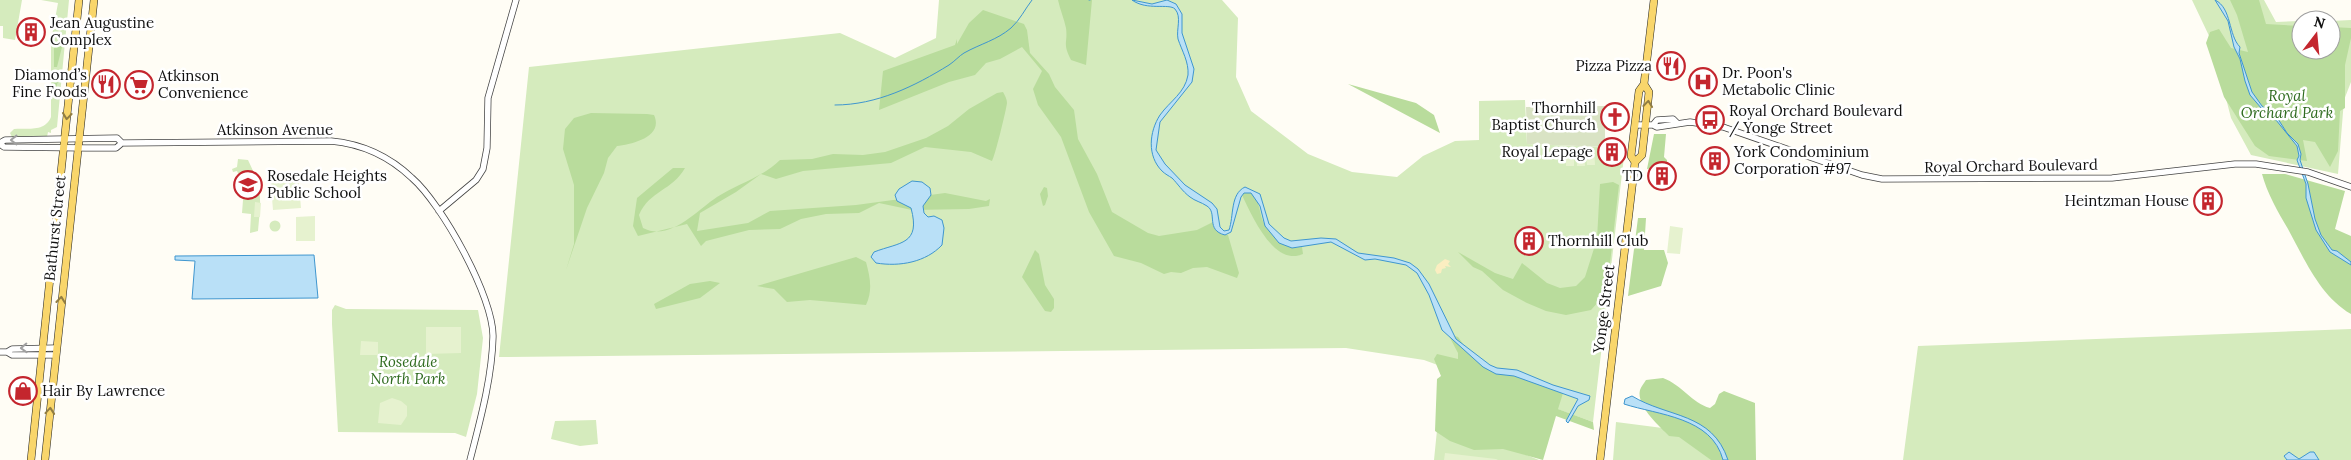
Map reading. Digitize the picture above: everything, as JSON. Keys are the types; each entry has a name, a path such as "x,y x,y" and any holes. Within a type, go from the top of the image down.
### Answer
{"main road":[{"name":"Bathurst Street","path":"31,460 79,0"},
{"name":"Bathurst Street","path":"45,460 94,0"},
{"name":"Yonge Street","path":"1600,460 1635,162 1631,156 1632,146 1639,91 1644,84 1654,0"},
{"name":"Yonge Street","path":"1635,162 1642,156 1649,125 1649,92 1644,84"},
{"path":"1632,146 1643,147"}],"street":[{"path":"439,211 476,180 483,170 487,148 488,98 516,0"},
{"name":"Royal Orchard Boulevard","path":"1635,125 1649,125 1657,120 1673,119 1677,123 1702,122 1723,127 1862,175 1882,179 2112,178 2234,164 2256,164 2308,172 2351,187"},
{"name":"Atkinson Avenue","path":"122,143 117,138 5,140 0,144 4,147 116,148 122,143 346,142 382,155 414,179 439,211 486,298 493,337 480,420 470,460"},
{"path":"0,352 7,352 12,349 55,352"}],"green space":[{"path":"0,0 22,0 15,40 3,38 3,26 0,26"},
{"path":"41,0 69,0 57,127 51,130 51,133 48,132 47,137 12,137 10,133 14,129 40,127 45,125 51,117 51,41 58,3"},
{"path":"939,0 1222,0 1238,18 1236,77 1251,111 1308,154 1352,172 1397,177 1423,156 1455,141 1479,140 1479,101 1525,100 1527,144 1625,148 1593,422 1424,360 1346,348 499,357 529,67 840,33 895,58 936,38"},
{"path":"1058,0 1092,0 1086,65 1071,60 1068,54 1066,28"},
{"name":"Royal Orchard Park","path":"2192,0 2264,0 2276,22 2291,21 2291,60 2341,60 2341,20 2351,20 2351,82 2344,100 2338,174 2251,155 2231,118 2211,40"},
{"name":"Royal Orchard Park","path":"2230,0 2259,0 2266,24 2291,25 2291,60 2341,60 2341,28 2351,28 2351,38 2345,65 2345,108 2340,111 2338,151 2330,167 2315,142 2303,140 2307,161 2269,156 2255,146 2224,97 2206,43 2210,32 2219,29 2231,48 2248,52 2237,15"},
{"path":"983,10 1024,24 1027,30 1030,53 1049,74 1055,87 1074,110 1078,139 1097,174 1112,212 1148,233 1159,236 1197,230 1213,222 1213,226 1225,235 1228,235 1239,273 1237,278 1207,267 1193,268 1181,273 1171,272 1164,274 1141,263 1114,256 1089,212 1061,137 1038,105 1033,89 1042,71 1022,47 1000,59 986,63 975,75 949,82 879,110 883,71 955,45 957,39 957,44 969,23"},
{"path":"57,43 62,47 57,67 54,67 54,45"},
{"path":"53,71 61,71 54,95"},
{"path":"1348,84 1416,103 1434,115 1440,133"},
{"path":"1003,92 1006,99 1005,115 992,161 971,152 925,147 891,163 803,171 776,179 761,174 780,160 812,159 833,154 863,155 885,152 926,138 948,126 969,109 997,93"},
{"path":"1605,106 1605,147 1527,144 1526,107"},
{"path":"591,113 654,115 656,123 655,129 651,134 638,141 617,146 608,158 604,173 587,208 566,270 574,244 574,185 563,149 565,129 574,118"},
{"path":"1654,134 1666,134 1664,157 1667,160 1667,166 1647,169"},
{"path":"1574,148 1574,166 1566,166 1566,149"},
{"path":"1576,148 1584,148 1585,166 1577,166"},
{"path":"1586,148 1594,148 1595,165 1587,165"},
{"path":"238,159 248,160 259,187 260,210 258,231 250,233 251,214 242,213 244,187 237,171 233,172 232,169 237,167"},
{"path":"673,168 685,168 674,182 649,200 639,215 643,228 658,231 638,236 633,226 637,198"},
{"path":"298,172 301,208 273,210 270,174"},
{"path":"2262,174 2285,174 2345,191 2335,229 2351,236 2351,314 2330,297 2307,265 2273,202"},
{"path":"760,175 736,192 700,213 697,231 748,223 770,211 856,205 945,193 986,201 990,199 989,206 969,209 912,210 879,203 859,213 826,214 801,219 780,229 749,230 706,241 701,246 687,224 674,227 683,223 725,192"},
{"path":"1613,182 1619,185 1609,272 1600,300 1591,310 1566,315 1546,311 1527,303 1503,290 1482,271 1473,267 1458,252 1495,273 1513,279 1522,263 1547,283 1560,288 1576,286 1585,277 1597,239 1600,184"},
{"path":"1044,187 1047,188 1048,196 1043,206 1040,194"},
{"path":"1244,193 1251,193 1257,201 1262,218 1269,229 1292,248 1302,247 1303,254 1292,256 1274,247 1258,226 1242,195"},
{"path":"255,202 261,203 260,217 254,217"},
{"path":"315,216 315,241 296,241 296,217"},
{"path":"1638,218 1646,218 1644,250 1664,250 1668,263 1661,286 1628,296"},
{"path":"275,220 281,226 275,232 269,226"},
{"path":"1670,226 1683,228 1680,254 1667,253"},
{"path":"1035,250 1039,254 1045,285 1054,299 1054,308 1051,312 1045,311 1022,277"},
{"path":"856,257 866,262 869,273 870,289 866,305 810,300 787,302 774,289 757,286"},
{"path":"710,281 720,283 700,298 656,309 654,304 690,284"},
{"name":"Rosedale North Park","path":"335,305 346,309 478,310 483,338 477,394 466,437 455,433 338,432 332,324 332,310"},
{"path":"426,327 461,327 461,353 426,354"},
{"path":"2351,329 2351,460 1903,460 1918,346"},
{"path":"1448,334 1458,337 1472,356 1483,363 1564,390 1558,409 1593,422 1594,430 1556,416 1543,460 1503,449 1474,450 1450,441 1435,431 1437,379 1441,376 1434,359 1437,354 1458,359 1458,353"},
{"path":"361,341 378,342 378,355 360,355"},
{"path":"1663,378 1676,385 1704,406 1710,408 1715,404 1719,394 1724,391 1755,403 1756,460 1711,460 1679,437 1669,436 1649,415 1641,403 1640,396 1640,390 1646,380"},
{"path":"392,398 401,401 407,406 407,416 401,425 378,423 380,403"},
{"path":"596,420 598,444 580,446 551,439 555,421"},
{"path":"1438,420 1539,460 1434,460"},
{"path":"1616,422 1717,435 1755,460 1613,460"},
{"path":"1445,453 1496,459 1498,460 1444,460"}],"sand":[{"path":"1445,259 1450,261 1448,264 1451,267 1445,266 1446,268 1442,269 1441,273 1437,274 1435,270 1437,265"}],"water":[{"path":"1132,0 1152,4 1167,0 1176,4 1182,14 1182,33 1194,69 1192,82 1160,122 1156,150 1165,164 1185,185 1212,203 1217,209 1220,227 1224,231 1229,230 1235,200 1240,190 1245,187 1260,194 1269,224 1284,238 1291,241 1321,238 1336,239 1358,253 1394,258 1410,263 1418,269 1429,284 1456,339 1490,365 1497,368 1517,370 1553,385 1590,396 1589,400 1578,406 1568,423 1566,421 1578,399 1514,376 1496,374 1483,367 1442,330 1429,295 1417,273 1406,265 1375,259 1365,260 1331,242 1292,248 1279,243 1265,226 1260,206 1251,193 1244,193 1241,197 1231,232 1225,235 1219,233 1213,225 1210,209 1190,197 1172,178 1162,171 1157,165 1152,151 1152,136 1156,122 1184,87 1188,75 1186,61 1178,39 1177,12 1172,7 1144,5"},
{"path":"2215,0 2224,9 2227,15 2233,36 2240,47 2239,53 2252,92 2262,106 2278,119 2287,133 2298,144 2301,154 2300,160 2321,235 2332,250 2337,251 2351,262 2351,265 2330,252 2316,230 2306,198 2306,184 2297,160 2299,156 2297,146 2276,120 2268,116 2250,95 2240,59 2234,47 2228,21"},
{"path":"912,181 922,182 930,188 931,195 923,206 924,213 928,217 934,216 942,220 944,228 942,245 928,256 912,262 903,264 876,263 871,257 874,252 900,243 911,236 913,220 911,208 897,201 895,195 899,189"},
{"path":"314,255 318,298 192,299 195,261 175,260 175,256"},
{"path":"1632,396 1700,424 1721,444 1728,460 1723,460 1717,446 1708,435 1696,426 1667,415 1624,404 1625,399"},
{"path":"2289,452 2299,459 2310,452 2314,452 2319,460 2287,460 2284,456"}],"waterway":[{"path":"835,105 866,102 881,98 923,80 949,65 964,53 1006,32 1017,22 1032,0"}],"place":[{"name":"Jean Augustine Complex","path":"31,32"},
{"name":"Pizza Pizza","path":"1671,66"},
{"name":"Dr. Poon's Metabolic Clinic","path":"1703,82"},
{"name":"Diamond’s Fine Foods","path":"106,84"},
{"name":"Atkinson Convenience","path":"139,85"},
{"name":"Thornhill Baptist Church","path":"1615,117"},
{"name":"Royal Orchard Boulevard / Yonge Street","path":"1710,120"},
{"name":"Royal Lepage","path":"1612,152"},
{"name":"York Condominium Corporation #97","path":"1715,161"},
{"name":"TD","path":"1662,176"},
{"name":"Rosedale Heights Public School","path":"248,185"},
{"name":"Heintzman House","path":"2208,201"},
{"name":"Thornhill Club","path":"1529,241"},
{"name":"Hair By Lawrence","path":"23,391"}]}
